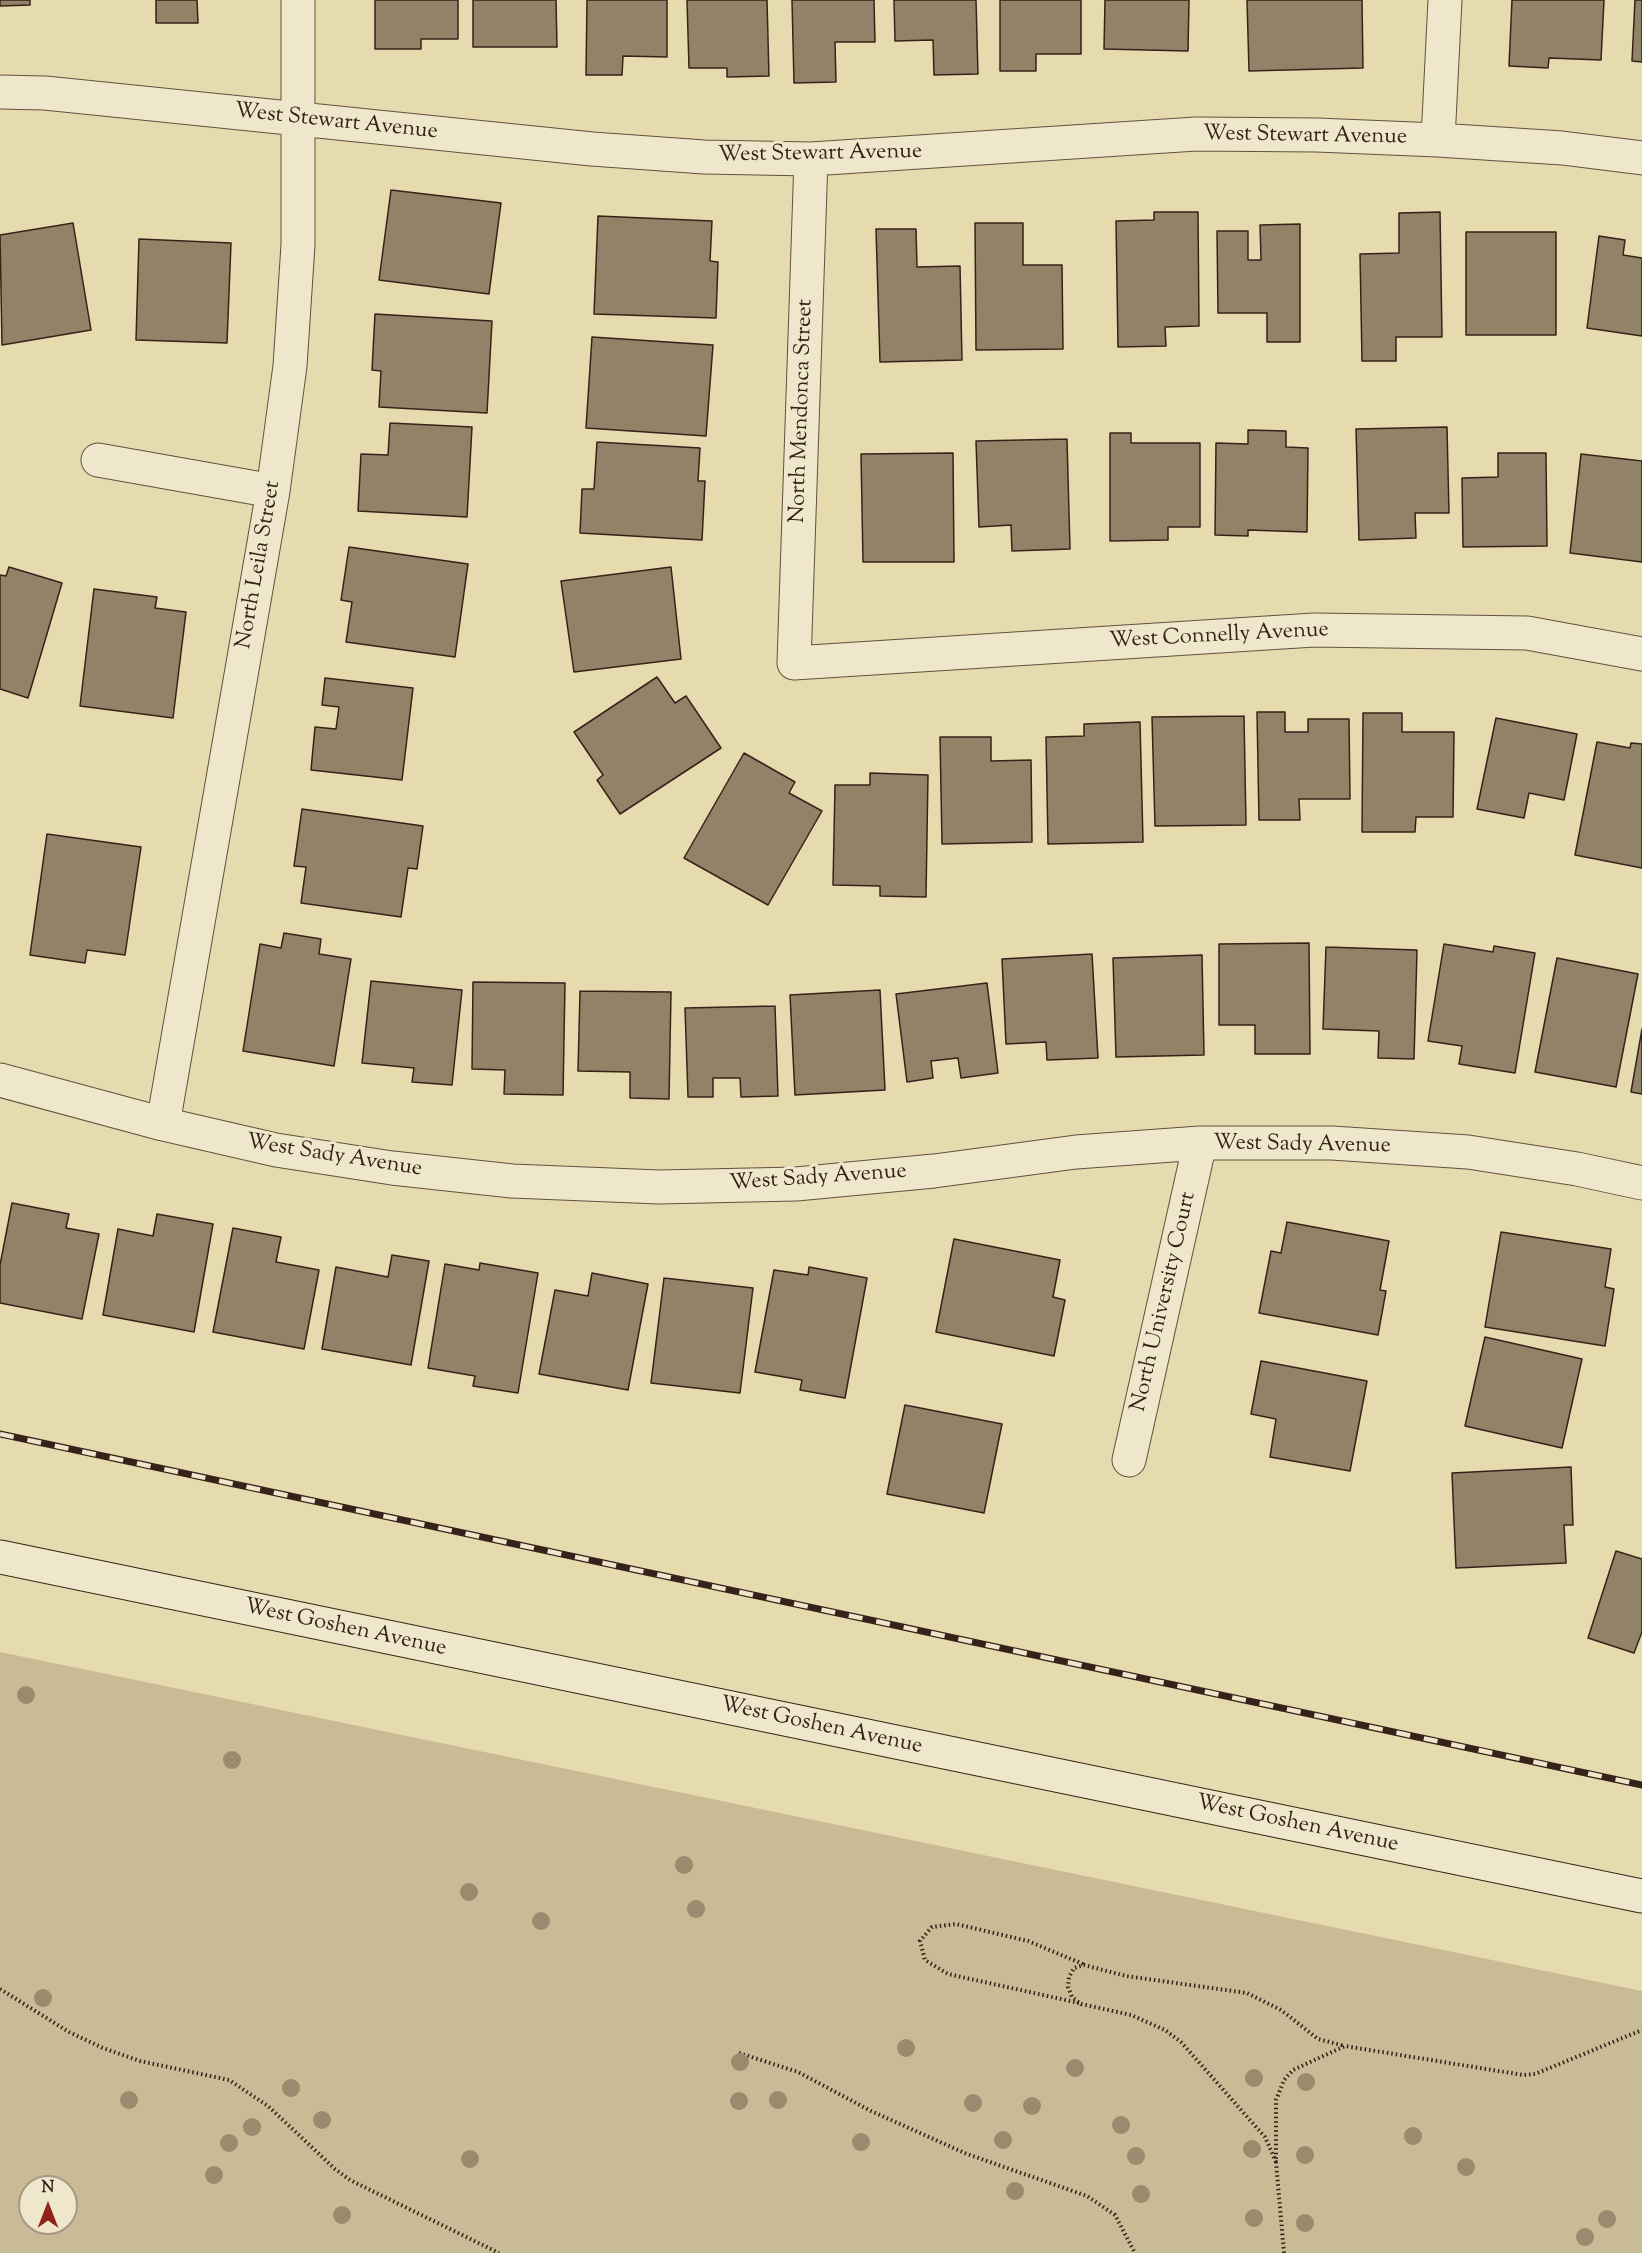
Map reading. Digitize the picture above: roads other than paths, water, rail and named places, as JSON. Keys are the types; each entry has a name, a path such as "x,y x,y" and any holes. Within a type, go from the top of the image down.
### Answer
{"street":[{"name":"North Leila Street","path":"164,1125 273,491 291,355 298,245 298,0"},
{"path":"1438,140 1445,0"},
{"name":"West Stewart Avenue","path":"0,92 45,93 592,149 704,157 811,159 1196,134 1317,135 1438,140 1562,148 1642,158"},
{"name":"North Mendonca Street","path":"794,663 811,159"},
{"path":"98,460 273,491"},
{"name":"West Connelly Avenue","path":"794,663 1314,630 1527,633 1642,654"},
{"name":"West Sady Avenue","path":"0,1080 164,1125 276,1150 392,1168 512,1181 659,1187 796,1184 934,1171 1076,1152 1200,1143 1332,1143 1468,1152 1577,1169 1642,1183"},
{"name":"North University Court","path":"1129,1460 1200,1143"},
{"name":"West Goshen Avenue","path":"0,1557 1642,1896"}],"railway":[{"path":"0,1434 1642,1785"}]}
